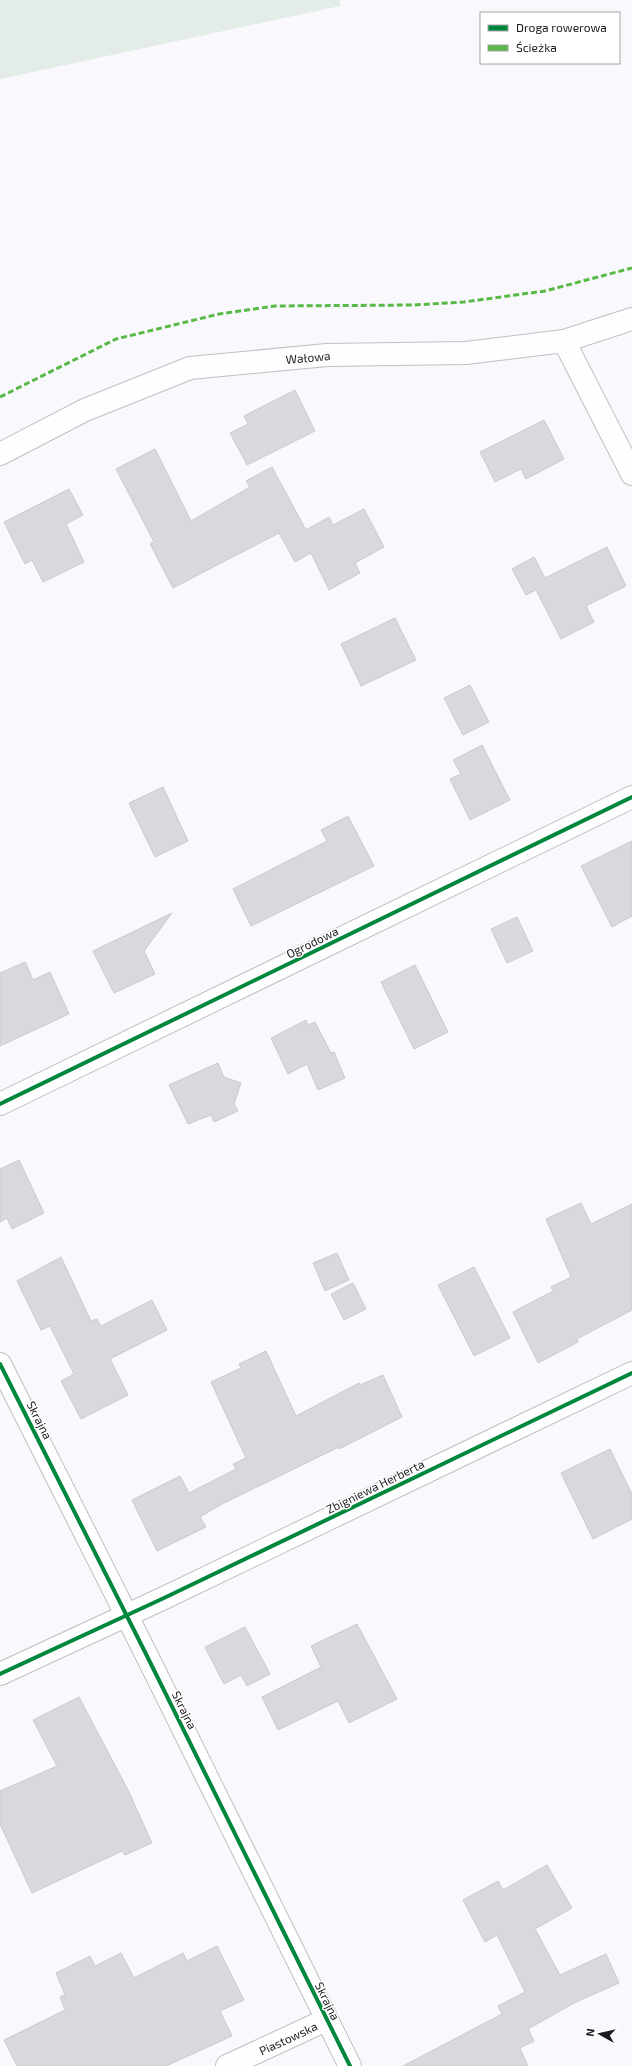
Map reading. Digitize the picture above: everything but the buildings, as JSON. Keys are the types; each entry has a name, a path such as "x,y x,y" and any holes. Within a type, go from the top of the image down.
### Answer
{"street":[{"name":"Wałowa","path":"0,454 85,410 190,368 327,354 466,353 564,341 632,319"},
{"path":"564,341 632,474"},
{"name":"Ogrodowa","path":"0,1104 632,797"},
{"name":"Skrajna","path":"0,1364 127,1616 350,2066"},
{"name":"Zbigniewa Herberta","path":"0,1674 127,1616 632,1373"},
{"name":"Piastowska","path":"227,2066 326,2020"}],"shaded area":[{"path":"0,0 340,0 340,6 0,79"}],"marked path":[{"path":"0,397 116,339 219,314 275,306 414,305 464,302 545,291 632,268"}],"cycle path":[{"path":"0,1104 632,797"},
{"path":"0,1364 145,1652 350,2066"},
{"path":"0,1674 164,1598 632,1373"}]}
